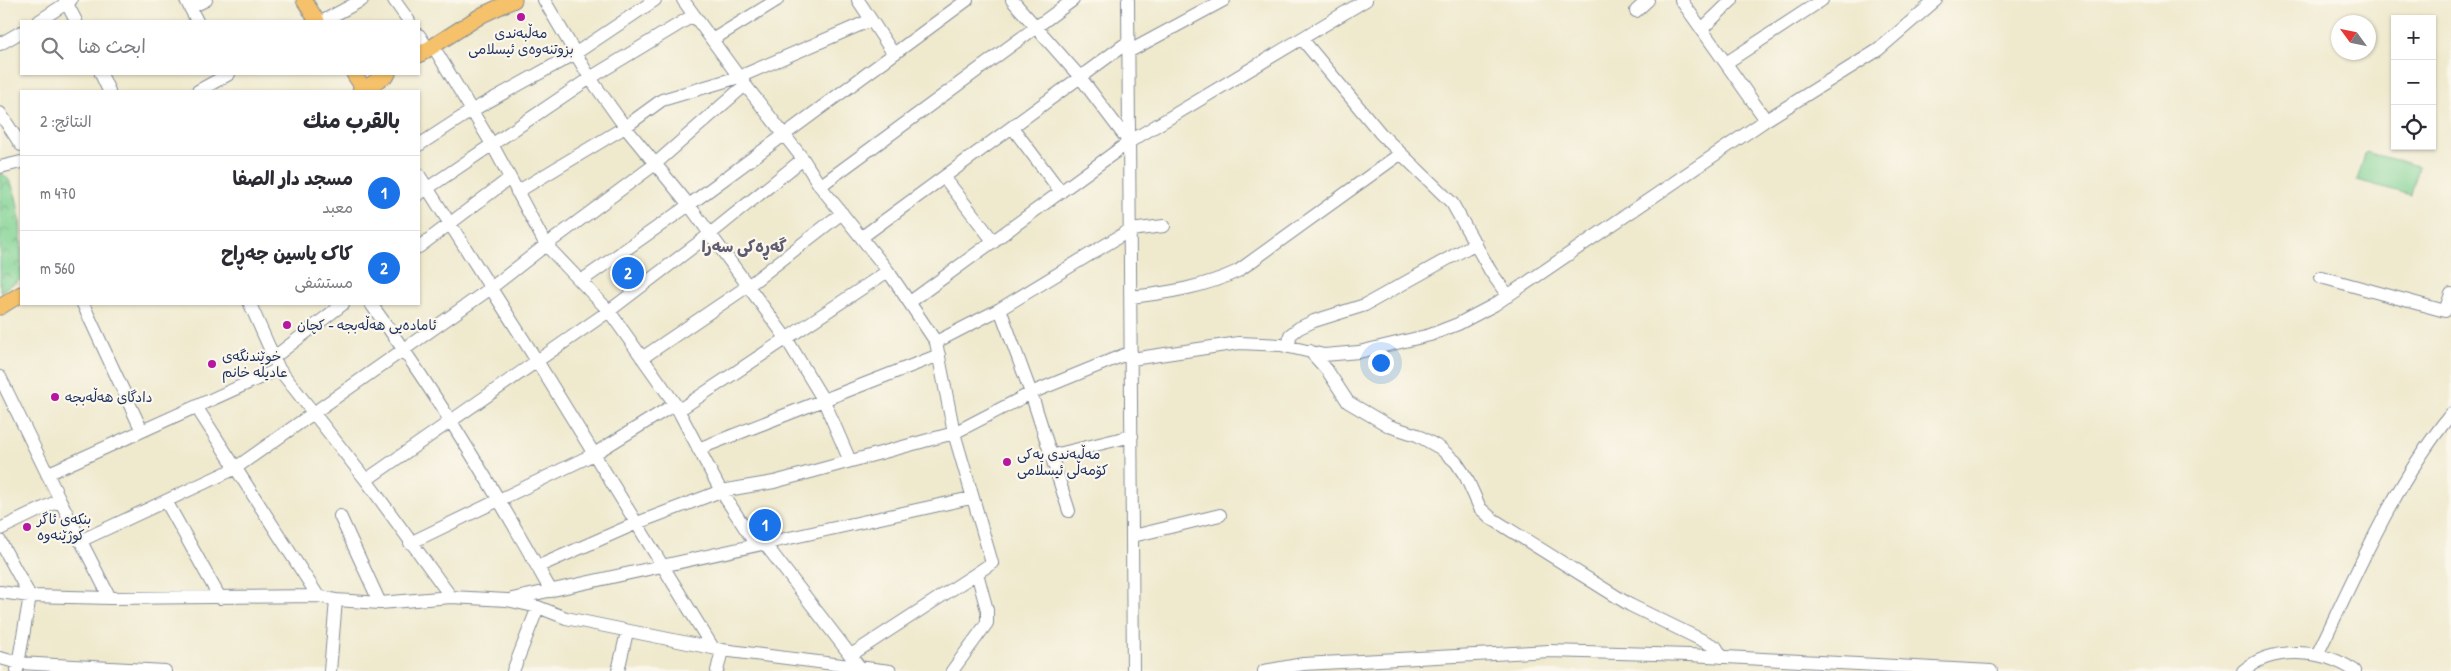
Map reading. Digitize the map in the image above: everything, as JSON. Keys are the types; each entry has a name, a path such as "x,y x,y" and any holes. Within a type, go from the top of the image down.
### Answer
{"main road":[{"path":"304,0 316,20"},
{"path":"427,50 482,15 501,0"},
{"path":"482,15 514,0"},
{"path":"355,75 363,90 386,75"},
{"path":"0,307 20,295"}],"street":[{"path":"196,20 188,4 206,0"},
{"path":"325,20 362,0"},
{"path":"394,0 408,20"},
{"path":"544,0 590,78 625,128 689,205 786,338 824,401 850,461"},
{"path":"420,144 471,111 576,53 655,0"},
{"path":"683,0 742,81 804,159 820,186 888,271 936,342 954,434 971,498 992,563 851,656"},
{"path":"712,40 777,0"},
{"path":"858,0 893,53"},
{"path":"581,281 689,205 967,0"},
{"path":"1012,0 1080,77 1129,142"},
{"path":"820,186 1073,0"},
{"path":"1128,0 1133,671"},
{"path":"862,238 1080,77 1128,47 1224,0"},
{"path":"910,302 1129,142 1366,0"},
{"path":"1636,11 1648,0"},
{"path":"1681,0 1703,28 1766,120"},
{"path":"1703,28 1732,0"},
{"path":"1726,63 1822,0"},
{"path":"537,566 637,523 721,491 774,482 954,434 1031,393 1131,355 1239,343 1289,347 1324,355 1338,355 1411,340 1458,324 1508,296 1766,120 1878,50 1936,0"},
{"path":"40,20 68,1 76,20"},
{"path":"694,15 590,78 493,146 423,191 449,225 491,288 717,649 717,671"},
{"path":"518,192 625,128 662,100 742,81 871,20"},
{"path":"0,44 20,33"},
{"path":"420,37 493,146 546,245 609,311 677,407 721,491 861,669"},
{"path":"1302,39 1400,154 1452,203 1491,272 1508,296"},
{"path":"101,75 109,90"},
{"path":"200,90 224,75"},
{"path":"80,541 234,469 491,288 654,165 742,81"},
{"path":"0,113 20,143"},
{"path":"1012,127 1061,192"},
{"path":"1131,297 1172,292 1219,280 1238,271 1400,154"},
{"path":"366,480 609,311 804,159"},
{"path":"0,167 20,162"},
{"path":"944,177 994,242"},
{"path":"420,246 510,178"},
{"path":"642,358 748,286 842,213"},
{"path":"936,342 1000,309 1130,230 1164,226"},
{"path":"1289,347 1290,335 1299,328 1365,305 1476,243"},
{"path":"410,543 594,454 677,407 888,271"},
{"path":"2320,277 2445,311 2451,294"},
{"path":"83,305 142,431"},
{"path":"250,305 272,358 279,369 366,480 451,597"},
{"path":"272,358 342,305"},
{"path":"372,305 405,350 452,421 500,500 551,591"},
{"path":"1000,309 1031,393 1069,511"},
{"path":"1310,351 1327,370 1348,402 1389,426 1417,435 1440,448 1456,462 1466,477 1480,508 1491,518 1630,604 1716,647 1722,657"},
{"path":"698,449 938,355"},
{"path":"47,474 197,408 279,369"},
{"path":"0,377 110,598"},
{"path":"197,408 234,469 318,596"},
{"path":"2317,655 2376,533 2410,471 2451,414"},
{"path":"1050,456 1132,436"},
{"path":"507,600 971,498"},
{"path":"0,529 60,500"},
{"path":"166,501 220,598"},
{"path":"1133,536 1220,515"},
{"path":"340,516 380,603"},
{"path":"0,541 30,596 18,667"},
{"path":"952,671 987,623 987,610 977,573"},
{"path":"0,592 30,596 110,598 318,596 336,600 380,603 451,597 507,600 538,607 566,618 717,649 823,667 890,671"},
{"path":"330,671 336,600"},
{"path":"512,671 538,607"},
{"path":"618,671 627,632"},
{"path":"1272,670 1303,664 1549,651 1722,657 1991,671"},
{"path":"2243,671 2251,664 2270,656 2292,653 2328,657 2354,671"},
{"path":"0,658 18,667 165,671"}],"green space":[{"path":"2366,152 2419,166 2411,195 2357,180"},
{"path":"0,173 8,179 18,204 20,221 20,280 0,292"}],"place":[{"name":"مەڵبەندی بزوتنەوەی ئیسلامی","path":"521,17"},
{"name":"کاک یاسین جەڕاح","path":"628,273"},
{"name":"ئامادەیی هەڵەبجە - کچان","path":"287,325"},
{"name":"خوێندنگەی عادیلە خانم","path":"212,364"},
{"name":"دادگای هەڵەبجە","path":"55,397"},
{"name":"مەڵبەندی یەکی کۆمەڵی ئیسلامی","path":"1007,462"},
{"name":"مسجد دار الصفا","path":"765,525"},
{"name":"بنکەی ئاگر کوژێنەوە","path":"27,527"}],"district":[{"name":"گەڕەکی سەرا","path":"744,246"}]}
